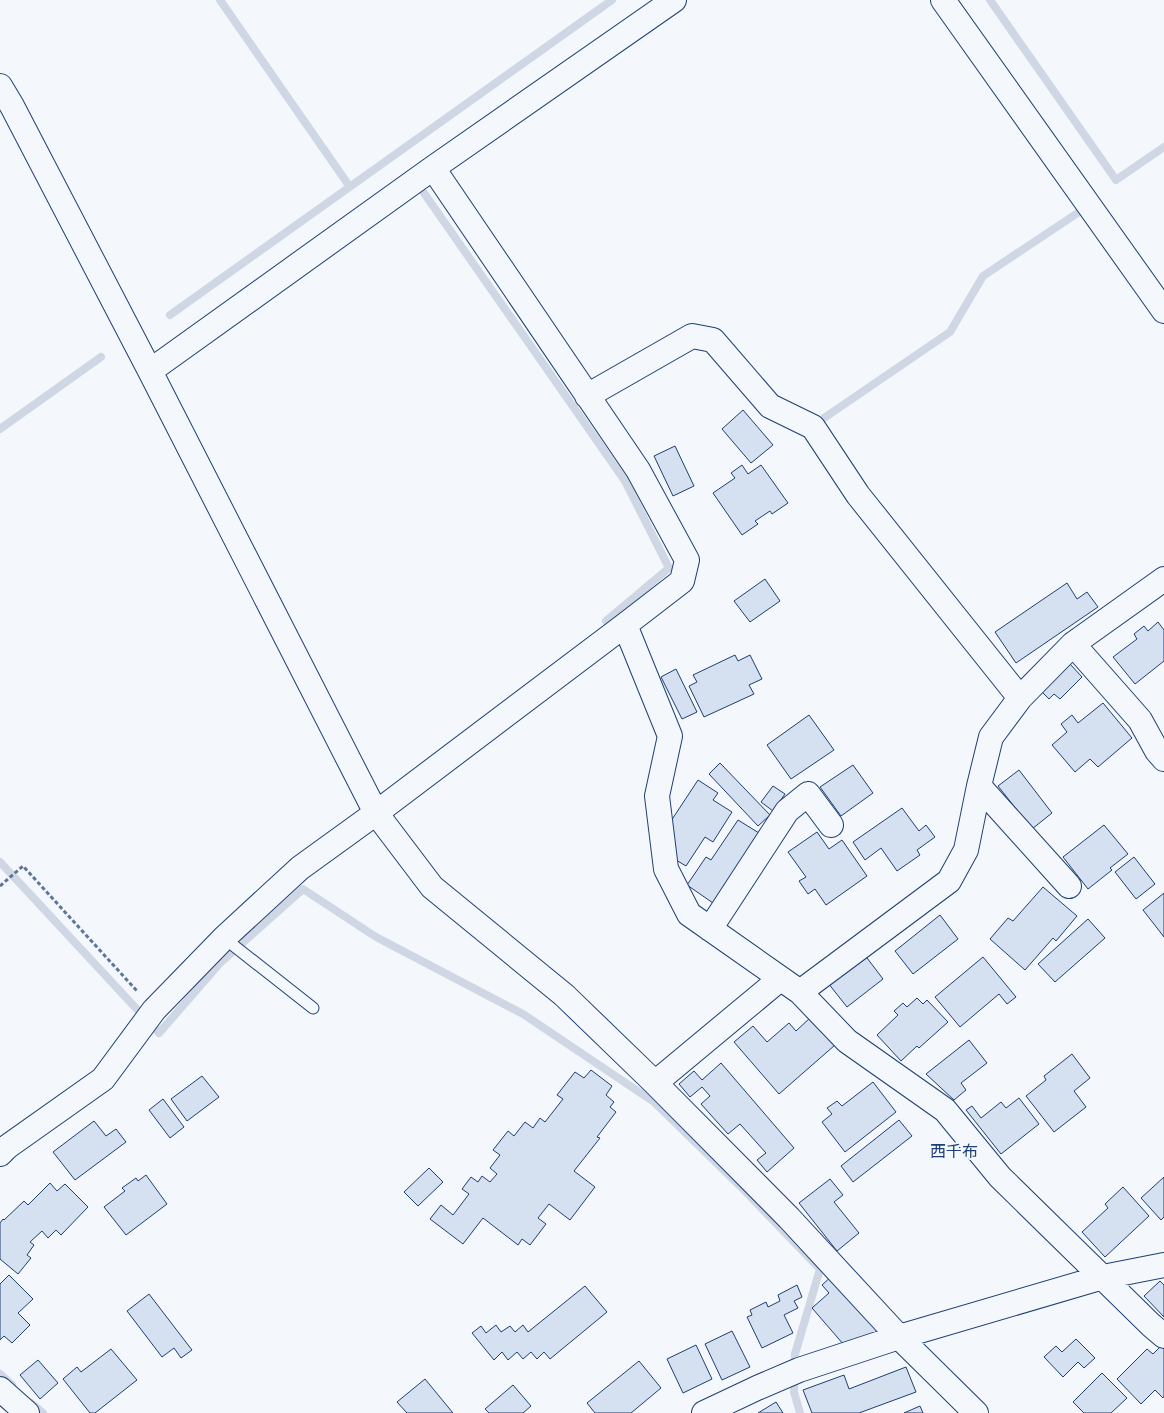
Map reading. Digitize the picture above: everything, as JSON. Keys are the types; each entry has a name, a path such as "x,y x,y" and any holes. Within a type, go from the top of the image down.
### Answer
{"street":[{"path":"150,372 434,168 674,0"},
{"path":"943,0 1164,311"},
{"path":"0,86 135,341 376,813 432,887 564,995 782,1212 899,1336 976,1413"},
{"path":"0,1154 7,1147 103,1079 154,1010 224,938 300,868 625,626 682,581 687,560 638,470 434,168"},
{"path":"587,396 692,336 713,340 770,406 813,427 858,494 1020,698"},
{"path":"800,992 949,881 966,850 979,786 992,737 1020,698 1073,644 1164,579"},
{"path":"625,626 670,736 657,796 666,869 689,914 800,992 847,1041 945,1110 1000,1177 1164,1336"},
{"path":"1073,644 1140,720 1157,751 1164,759"},
{"path":"979,786 1069,886"},
{"path":"710,929 787,811 808,794 831,825"},
{"path":"654,1083 780,979"},
{"path":"704,1413 792,1373 899,1336 1103,1278 1164,1265"},
{"path":"0,1388 27,1413"}],"lane":[{"path":"224,938 313,1008"}],"path":[{"path":"0,886 22,866 154,1010"}],"building":[{"path":"743,410 773,445 751,463 722,429"},
{"path":"675,446 694,486 673,496 654,456"},
{"path":"742,465 748,474 761,465 788,503 772,514 770,511 755,521 758,524 742,535 713,493 735,478 731,473"},
{"path":"765,579 780,601 750,622 734,601"},
{"path":"1067,583 1077,599 1087,592 1098,607 1016,663 995,632"},
{"path":"1158,622 1164,630 1164,661 1135,684 1113,657 1137,639 1134,634 1144,626 1148,631"},
{"path":"735,655 738,661 750,655 762,679 749,685 754,694 704,717 689,686 697,682 693,675"},
{"path":"1070,664 1082,677 1060,699 1054,694 1049,699 1042,692"},
{"path":"676,669 697,712 682,719 661,677"},
{"path":"1103,703 1132,738 1098,767 1090,759 1075,772 1052,745 1067,732 1061,724 1072,715 1078,723"},
{"path":"809,715 834,750 791,779 767,745"},
{"path":"720,763 770,815 758,826 709,774"},
{"path":"853,765 873,793 841,816 820,787"},
{"path":"1019,770 1052,813 1032,829 998,786"},
{"path":"698,780 718,793 713,800 732,812 713,842 705,837 686,866 676,860 671,821"},
{"path":"773,786 785,794 773,811 761,802"},
{"path":"902,808 919,831 926,825 935,837 917,850 920,855 897,871 881,848 865,860 853,842"},
{"path":"738,820 759,833 713,903 687,885 706,857 711,860"},
{"path":"1104,825 1128,854 1110,868 1112,870 1088,889 1063,857"},
{"path":"817,832 829,849 842,840 867,876 826,905 815,889 808,894 799,881 806,877 788,852"},
{"path":"1134,857 1155,884 1136,899 1115,872"},
{"path":"1043,887 1077,916 1056,941 1053,938 1025,970 990,939 1008,918 1013,921"},
{"path":"1164,893 1164,937 1143,910"},
{"path":"940,915 958,939 913,974 895,951"},
{"path":"1088,919 1105,938 1055,982 1038,964"},
{"path":"864,954 883,979 847,1007 828,983"},
{"path":"983,957 1016,997 1007,1004 999,994 960,1027 935,997"},
{"path":"917,998 923,1004 927,1000 948,1022 901,1061 877,1035 898,1015 894,1011 903,1003 907,1007"},
{"path":"811,1017 835,1045 779,1094 734,1042 753,1026 767,1042 789,1023 796,1031"},
{"path":"969,1040 987,1063 961,1083 966,1090 954,1100 926,1074"},
{"path":"1072,1054 1090,1078 1074,1091 1086,1107 1054,1132 1026,1096 1046,1080 1044,1076"},
{"path":"721,1063 794,1148 767,1172 757,1160 766,1153 740,1124 728,1134 701,1104 710,1096 702,1087 690,1097 679,1084 694,1071 702,1080"},
{"path":"591,1070 612,1086 606,1095 614,1102 610,1107 616,1112 597,1137 600,1138 574,1171 595,1187 570,1220 549,1204 538,1218 546,1224 530,1245 522,1239 518,1245 483,1218 463,1244 430,1219 441,1205 453,1215 469,1194 462,1189 471,1177 478,1182 482,1176 490,1182 497,1174 490,1168 500,1155 493,1150 508,1131 514,1136 525,1122 533,1128 540,1118 545,1122 563,1099 557,1095 575,1072 584,1078"},
{"path":"202,1076 219,1097 187,1121 171,1099"},
{"path":"873,1082 896,1112 845,1152 822,1122 832,1114 827,1108 837,1101 842,1106"},
{"path":"1019,1098 1039,1124 1001,1154 966,1110 972,1106 981,1118 1001,1102 1006,1108"},
{"path":"163,1099 184,1127 170,1138 149,1110"},
{"path":"899,1120 912,1136 853,1182 841,1166"},
{"path":"94,1121 106,1136 116,1129 126,1142 75,1180 53,1152"},
{"path":"429,1168 443,1182 418,1206 404,1192"},
{"path":"146,1175 167,1204 126,1235 104,1207 125,1191 122,1188 136,1178 138,1181"},
{"path":"1164,1177 1164,1217 1161,1220 1141,1198"},
{"path":"830,1179 843,1195 834,1202 859,1233 837,1251 799,1203"},
{"path":"50,1183 57,1191 65,1184 88,1207 61,1235 56,1230 48,1238 42,1231 30,1242 34,1245 27,1255 31,1258 18,1274 0,1259 0,1223 24,1201 28,1205"},
{"path":"1123,1187 1149,1216 1105,1257 1082,1232 1108,1208 1105,1204"},
{"path":"834,1274 880,1328 869,1337 844,1345 812,1308 829,1293 822,1285"},
{"path":"9,1275 33,1299 18,1313 30,1325 12,1343 4,1336 0,1340 0,1284"},
{"path":"1160,1281 1164,1285 1164,1317 1144,1296"},
{"path":"797,1285 802,1297 794,1301 798,1308 784,1315 793,1333 762,1348 747,1317 752,1315 750,1310 766,1302 768,1307 780,1301 778,1295"},
{"path":"585,1286 607,1312 550,1359 544,1352 537,1359 531,1352 523,1359 517,1352 508,1360 502,1352 494,1360 472,1333 481,1326 486,1333 496,1325 501,1332 510,1326 515,1332 523,1325 528,1332"},
{"path":"149,1294 192,1350 181,1358 174,1348 162,1357 127,1311"},
{"path":"732,1331 750,1367 722,1380 705,1344"},
{"path":"1076,1339 1095,1358 1084,1368 1078,1362 1063,1377 1044,1357 1056,1346 1062,1352"},
{"path":"696,1345 712,1379 683,1393 667,1359"},
{"path":"1162,1345 1164,1347 1164,1396 1163,1398 1155,1390 1141,1404 1117,1379 1147,1349 1153,1354"},
{"path":"111,1349 137,1380 95,1413 90,1413 63,1379 77,1367 81,1372"},
{"path":"38,1360 58,1383 40,1399 20,1375"},
{"path":"639,1361 661,1388 631,1413 595,1413 587,1403"},
{"path":"906,1367 916,1392 859,1413 812,1413 803,1390 844,1375 849,1389"},
{"path":"1102,1373 1127,1398 1111,1413 1084,1413 1073,1402"},
{"path":"425,1379 453,1413 407,1413 397,1402"},
{"path":"513,1385 531,1406 523,1413 489,1413 485,1409"},
{"path":"776,1402 783,1413 758,1413"},
{"path":"920,1406 923,1413 904,1413"}],"waterway":[{"path":"220,0 350,187"},
{"path":"170,315 612,0"},
{"path":"990,0 1116,180 1164,147"},
{"path":"424,193 625,481 669,568 606,621"},
{"path":"824,418 950,332 983,276 1079,212"},
{"path":"0,429 101,357"},
{"path":"0,862 159,1033 220,963 303,889 376,937 523,1014 654,1102 744,1190 820,1269 795,1354 794,1392 800,1413"},
{"path":"0,1374 12,1385"},
{"path":"31,1403 43,1413"}],"district":[{"name":"西千布","path":"954,1151"}]}
